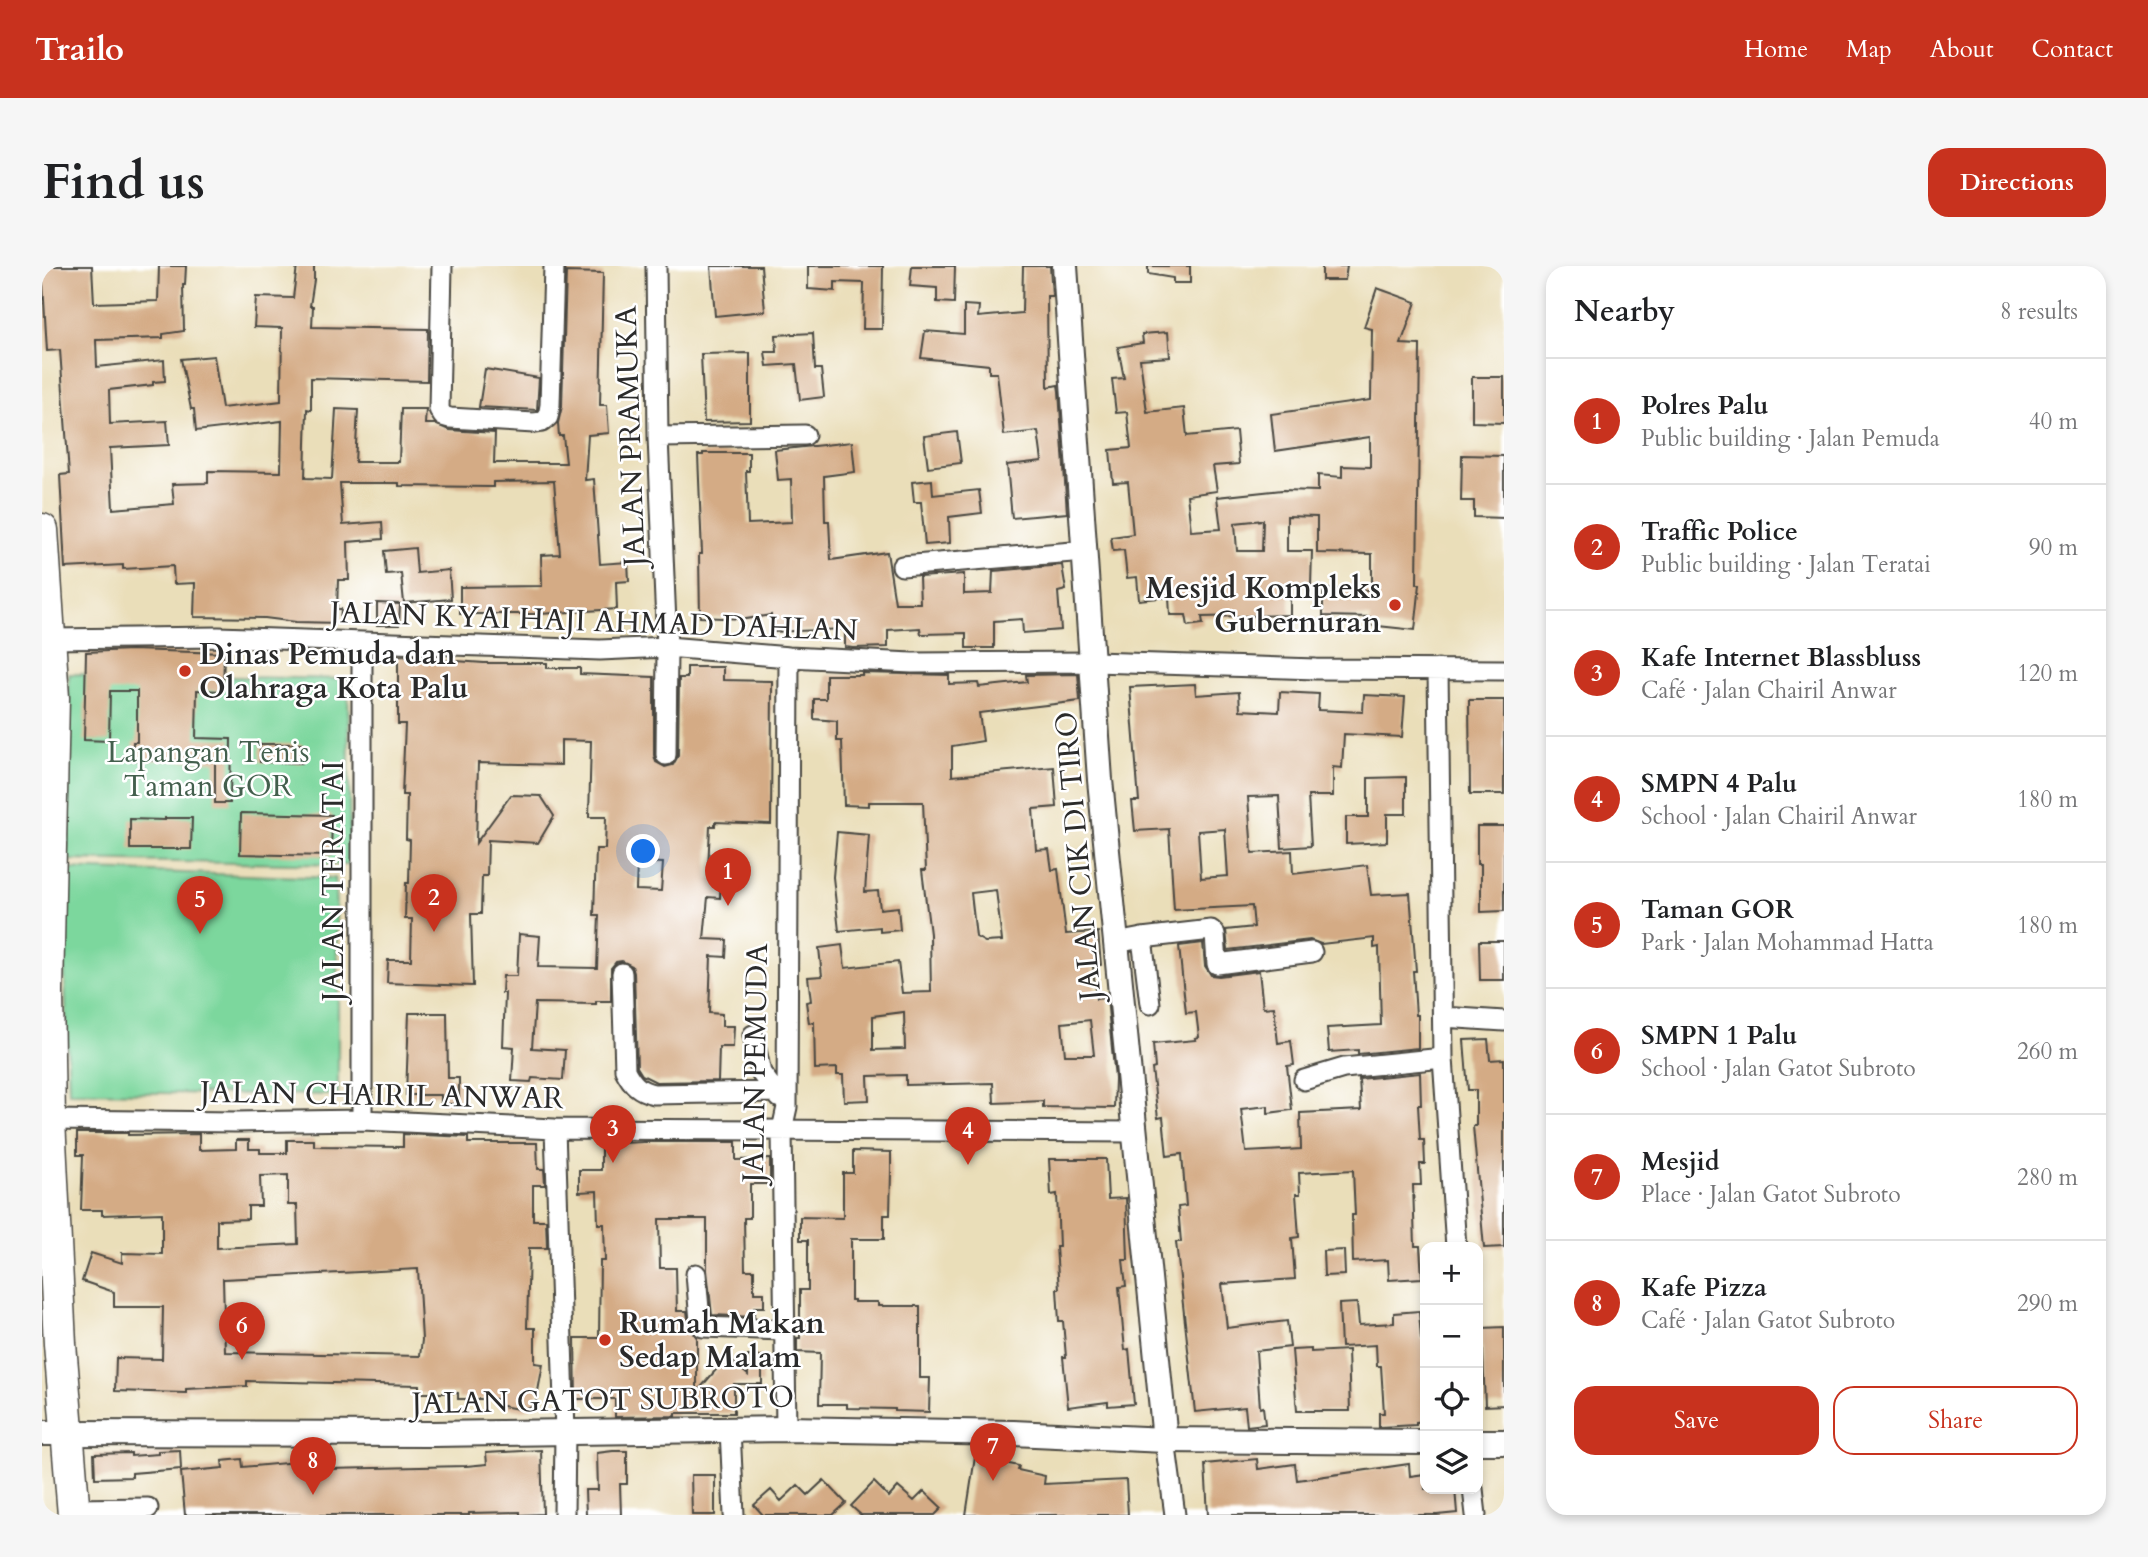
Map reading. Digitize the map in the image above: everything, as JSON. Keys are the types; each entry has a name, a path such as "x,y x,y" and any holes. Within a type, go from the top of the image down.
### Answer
{"main road":[{"path":"42,530 53,698 46,877 51,1433"},
{"path":"42,1363 51,1433 67,1513"}],"street":[{"path":"442,266 439,409 443,416 534,423 542,422 548,417 550,405 554,266"},
{"name":"JALAN PRAMUKA","path":"656,266 658,437 667,647 666,755"},
{"name":"JALAN CIK DI TIRO","path":"1065,266 1100,780 1165,1440"},
{"path":"658,437 805,435"},
{"path":"902,566 1084,551"},
{"name":"JALAN KYAI HAJI AHMAD DAHLAN","path":"50,639 218,637 600,650 667,647 912,663 1094,662 1504,670"},
{"name":"JALAN TERATAI","path":"362,642 362,1120"},
{"name":"JALAN PEMUDA","path":"786,1429 781,1099 789,657"},
{"path":"1438,668 1443,1058 1456,1242"},
{"path":"1116,943 1211,930 1215,934 1217,964 1312,952"},
{"path":"1142,938 1150,1004"},
{"path":"622,973 625,1070 630,1081 642,1092 781,1099"},
{"path":"1443,1017 1504,1021"},
{"path":"753,1035 761,1073 781,1099"},
{"path":"1304,1080 1344,1068 1443,1058"},
{"name":"JALAN CHAIRIL ANWAR","path":"48,1120 362,1120 555,1129 1134,1132"},
{"path":"555,1129 565,1432 564,1515"},
{"path":"696,1274 699,1321 702,1327 783,1330"},
{"path":"730,1429 734,1515"},
{"name":"JALAN GATOT SUBROTO","path":"51,1433 786,1429 1013,1433 1165,1440 1420,1442"},
{"path":"1165,1440 1175,1515"},
{"path":"1483,1442 1504,1442"},
{"path":"1474,1494 1476,1515"},
{"path":"67,1513 148,1508"}],"green space":[{"name":"Lapangan Tenis Taman GOR","path":"69,674 348,679 350,865 67,860"},
{"path":"61,869 335,878 338,1095 69,1092"}],"building":[{"path":"42,266 92,266 94,303 158,301 159,266 186,266 183,285 184,331 163,334 163,338 96,340 97,367 164,360 165,381 109,390 110,424 167,421 169,445 110,448 113,509 174,504 172,484 208,483 208,471 281,472 282,421 196,431 194,409 191,409 181,359 214,356 222,408 281,401 282,328 254,327 256,297 293,298 297,266 314,266 310,306 313,306 312,327 428,329 427,381 311,378 311,410 307,409 305,478 332,479 336,409 358,410 355,462 399,462 401,409 426,409 425,424 435,424 449,430 495,433 494,463 566,463 563,436 559,436 558,423 562,406 566,272 603,273 600,405 607,405 609,433 588,435 585,480 594,479 600,564 628,562 629,581 616,582 617,609 539,614 460,614 460,587 542,586 541,555 560,554 554,481 493,482 493,487 340,483 343,525 382,522 383,539 348,542 349,580 338,580 337,609 341,609 340,623 194,617 195,583 174,584 173,566 65,568 60,475 69,474 60,350 47,351"},
{"path":"711,266 761,266 765,311 715,316"},
{"path":"808,266 883,266 882,329 863,329 864,283 835,282 835,291 808,289"},
{"path":"912,266 955,266 954,303 937,302 937,288 910,286"},
{"path":"1023,266 1050,266 1052,296 1047,296 1048,387 1058,385 1059,391 1067,513 1012,518 1007,465 1042,461 1038,431 1004,435 997,373 989,373 989,365 921,358 925,331 964,334 964,305 979,306 978,317 1022,313"},
{"path":"1148,266 1190,266 1190,283 1173,283 1173,278 1148,274"},
{"path":"1322,266 1347,266 1345,280 1322,280"},
{"path":"1377,288 1416,302 1401,344 1420,345 1417,584 1420,584 1415,630 1369,625 1370,617 1323,616 1323,589 1372,590 1372,554 1317,553 1317,517 1287,516 1287,551 1312,551 1311,586 1290,586 1290,615 1202,617 1203,624 1188,626 1186,615 1170,615 1169,597 1139,600 1137,577 1127,578 1124,550 1113,551 1111,537 1133,534 1128,482 1113,483 1110,450 1131,448 1127,412 1116,413 1112,379 1124,378 1118,347 1143,343 1142,334 1168,332 1170,357 1140,359 1147,412 1184,408 1187,436 1236,431 1239,464 1213,466 1217,491 1187,495 1191,531 1221,529 1217,497 1282,490 1318,491 1318,475 1342,477 1342,466 1370,467 1370,437 1275,451 1271,414 1371,400 1372,329 1364,327","holes":["1263,520 1262,551 1237,551 1235,523"]},
{"path":"813,333 815,369 821,369 824,397 800,400 796,364 767,366 765,352 777,352 776,335"},
{"path":"750,353 750,421 704,422 701,354"},
{"path":"485,369 539,378 537,410 479,407"},
{"path":"1472,377 1504,377 1504,423 1472,422"},
{"path":"957,432 961,463 928,467 924,436"},
{"path":"852,442 855,472 824,476 825,521 829,521 831,560 887,552 895,603 920,603 919,577 964,574 964,594 992,593 993,571 1062,565 1066,590 1058,592 1061,630 1023,633 1022,619 994,621 994,648 966,648 966,633 921,634 920,628 888,630 888,647 853,648 845,647 845,629 772,632 771,615 746,619 700,617 699,554 702,554 698,455 749,453 749,471 746,471 748,524 792,522 791,479 778,480 775,450"},
{"path":"1462,455 1504,456 1504,518 1474,517 1474,501 1461,501"},
{"path":"932,480 933,495 979,490 982,513 949,517 950,543 925,545 921,502 914,502 912,482"},
{"path":"415,548 417,573 449,570 451,599 404,603 401,573 386,574 384,551"},
{"path":"377,603 400,604 399,625 377,625"},
{"path":"131,650 224,653 223,691 197,690 196,738 231,739 230,803 215,803 215,761 132,760 133,742 137,742 137,691 110,691 109,741 84,740 86,652"},
{"path":"398,656 442,657 442,660 484,663 547,663 547,668 580,668 580,674 654,677 654,755 656,762 665,767 673,765 678,756 679,678 687,678 687,667 723,667 723,680 772,681 771,824 715,822 715,826 710,826 709,879 721,879 720,898 708,897 704,939 727,940 726,957 711,956 709,1013 722,1014 722,1026 734,1026 733,1047 719,1047 718,1081 656,1082 642,1075 637,1067 634,973 632,966 622,961 616,962 611,968 611,1001 596,1001 596,1004 535,1003 532,1048 565,1050 563,1080 532,1078 531,1082 512,1081 514,1047 503,1046 505,993 502,993 503,976 517,976 519,934 540,936 538,967 597,968 599,915 594,915 596,849 605,849 606,817 589,817 591,741 561,740 561,765 478,763 476,843 511,795 541,796 554,816 538,843 488,840 487,876 482,876 481,914 471,914 473,986 387,983 388,960 411,960 412,919 405,919 410,840 406,839 407,795 402,795 405,724 398,724","holes":["637,862 663,863 661,891 636,890"]},
{"path":"1078,674 1080,701 979,713 983,741 952,746 952,776 1054,767 1057,807 1033,809 1036,850 1049,849 1052,870 1058,869 1066,934 1098,932 1101,965 1093,966 1096,999 1107,998 1115,1079 1114,1108 1043,1107 1043,1101 994,1103 993,1083 906,1085 906,1075 868,1076 869,1100 844,1101 843,1075 837,1075 837,1068 815,1069 814,1022 809,1023 806,1002 811,1001 808,977 822,976 819,948 842,945 845,968 898,962 902,993 931,992 930,934 922,870 926,870 923,802 844,805 842,741 837,741 837,721 814,719 814,699 826,699 826,675 949,675 949,684 978,683 979,687 1027,682 1026,675","holes":["996,890 1002,941 985,942 976,937 971,893","904,1012 905,1049 873,1050 873,1016","1090,1020 1094,1055 1065,1055 1062,1023"]},
{"path":"1195,684 1196,695 1239,692 1240,710 1279,712 1280,692 1319,694 1318,710 1363,712 1364,695 1405,697 1402,737 1344,734 1342,768 1333,767 1333,796 1308,796 1311,846 1282,848 1279,796 1248,797 1252,853 1292,851 1293,874 1367,865 1371,895 1410,893 1418,1048 1358,1054 1358,1050 1329,1052 1327,1028 1381,1025 1379,947 1374,948 1374,938 1321,944 1310,940 1228,950 1226,930 1254,927 1252,906 1174,910 1169,829 1135,831 1132,801 1139,801 1130,687","holes":["1225,829 1228,876 1201,878 1198,831"]},
{"path":"1469,700 1504,700 1504,794 1470,794"},
{"path":"260,744 302,744 302,763 260,762"},
{"path":"1406,777 1406,814 1387,814 1387,842 1346,844 1346,817 1368,817 1368,778"},
{"path":"241,813 332,815 331,856 240,854"},
{"path":"192,818 191,849 130,849 130,819"},
{"path":"1477,826 1504,826 1504,911 1481,912 1481,864 1477,864"},
{"path":"837,832 869,835 865,892 878,891 880,909 898,907 900,930 880,932 880,927 839,931 833,877"},
{"path":"1479,941 1504,941 1504,980 1480,980"},
{"path":"1203,943 1205,966 1211,975 1259,971 1263,1008 1274,1007 1278,1043 1291,1041 1294,1065 1287,1066 1292,1110 1268,1113 1268,1106 1241,1109 1246,1152 1301,1149 1300,1113 1361,1110 1359,1079 1420,1073 1421,1105 1418,1105 1420,1140 1424,1140 1425,1164 1420,1164 1421,1185 1413,1185 1415,1246 1420,1246 1420,1278 1389,1280 1388,1260 1353,1262 1353,1170 1299,1173 1300,1194 1296,1194 1299,1237 1292,1238 1295,1279 1222,1284 1227,1328 1287,1321 1290,1347 1256,1351 1260,1408 1263,1407 1265,1424 1247,1426 1245,1407 1195,1412 1176,1242 1181,1242 1178,1207 1186,1206 1182,1154 1167,1156 1163,1117 1158,1118 1152,1069 1155,1068 1153,1044 1196,1040 1195,1038 1199,1037 1196,1012 1186,1013 1179,946"},
{"path":"409,1013 447,1013 448,1078 459,1078 459,1104 441,1104 441,1095 406,1095"},
{"path":"1488,1039 1490,1060 1504,1059 1504,1247 1484,1248 1473,1126 1476,1126 1476,1090 1468,1090 1464,1040"},
{"path":"77,1133 199,1134 199,1150 236,1149 236,1140 249,1140 249,1149 260,1149 260,1153 287,1153 287,1140 314,1140 314,1146 403,1147 403,1134 468,1137 468,1143 537,1143 538,1169 544,1169 545,1185 533,1185 533,1220 546,1220 547,1248 529,1248 527,1328 535,1328 535,1363 543,1364 536,1402 523,1410 497,1405 498,1399 458,1399 458,1393 419,1393 419,1385 247,1381 247,1386 186,1389 186,1393 115,1391 116,1358 162,1359 163,1307 114,1307 114,1292 82,1281 91,1253 122,1263 122,1253 162,1254 162,1213 102,1215 102,1210 81,1210 83,1155 77,1155","holes":["288,1175 288,1205 297,1205 298,1244 217,1248 217,1220 248,1219 248,1206 261,1206 260,1176","418,1269 422,1340 420,1356 225,1352 223,1279"]},
{"path":"736,1142 736,1160 770,1159 770,1184 750,1184 750,1218 744,1218 745,1270 754,1270 754,1293 764,1293 764,1307 754,1307 754,1317 712,1315 707,1270 707,1219 659,1219 660,1268 676,1268 677,1311 687,1311 689,1326 697,1338 697,1392 727,1357 748,1375 748,1356 762,1356 762,1384 734,1384 734,1413 615,1417 615,1399 576,1399 575,1338 599,1338 600,1261 605,1261 604,1224 598,1224 597,1191 579,1192 579,1170 601,1170 601,1144"},
{"path":"853,1151 891,1152 891,1170 890,1215 884,1215 884,1239 851,1239 851,1300 878,1302 878,1306 920,1306 920,1378 930,1378 929,1412 819,1404 820,1353 797,1352 797,1338 800,1338 800,1290 808,1290 808,1240 800,1240 800,1217 843,1218 843,1173 853,1173"},
{"path":"1049,1159 1106,1159 1108,1199 1126,1198 1128,1260 1123,1260 1126,1286 1119,1287 1134,1404 1108,1406 1108,1402 1068,1407 1063,1321 1059,1321 1057,1289 1057,1194 1051,1195"},
{"path":"1344,1250 1345,1275 1324,1276 1323,1251"},
{"path":"1357,1303 1359,1325 1394,1323 1394,1313 1419,1311 1420,1422 1416,1422 1416,1425 1379,1427 1379,1413 1384,1413 1381,1366 1377,1366 1376,1345 1341,1347 1339,1304"},
{"path":"1504,1327 1504,1405 1485,1406 1483,1328"},
{"path":"1311,1349 1311,1352 1348,1350 1350,1411 1297,1411 1292,1350"},
{"path":"180,1450 181,1469 132,1473 132,1477 95,1478 94,1454 131,1453 131,1456"},
{"path":"541,1450 543,1514 185,1515 181,1472 223,1468 222,1461 242,1459 243,1467 328,1459 328,1469 466,1466 487,1464 486,1453"},
{"path":"627,1451 627,1484 620,1484 621,1515 586,1515 585,1490 598,1490 597,1453"},
{"path":"975,1457 1019,1466 1018,1470 1045,1476 1044,1484 1126,1480 1128,1515 966,1515"},
{"path":"1257,1459 1258,1469 1295,1464 1297,1480 1409,1464 1410,1476 1420,1475 1420,1494 1455,1494 1457,1513 1208,1515 1205,1464"},
{"path":"691,1475 715,1475 715,1515 692,1515"},
{"path":"824,1480 846,1503 833,1515 763,1515 754,1505 771,1490 781,1501 798,1485 808,1495"},
{"path":"874,1482 889,1497 898,1487 914,1501 924,1491 942,1508 935,1515 861,1515 851,1506"}],"place":[{"name":"Mesjid Kompleks Gubernuran","path":"1395,605"},
{"name":"Dinas Pemuda dan Olahraga Kota Palu","path":"185,671"},
{"name":"Polres Palu","path":"728,906"},
{"name":"Traffic Police","path":"434,932"},
{"name":"Taman GOR","path":"200,934"},
{"name":"Kafe Internet Blassbluss","path":"613,1163"},
{"name":"SMPN 4 Palu","path":"968,1165"},
{"name":"Rumah Makan Sedap Malam","path":"605,1340"},
{"name":"SMPN 1 Palu","path":"242,1360"},
{"name":"Mesjid","path":"993,1481"},
{"name":"Kafe Pizza","path":"313,1495"}]}
